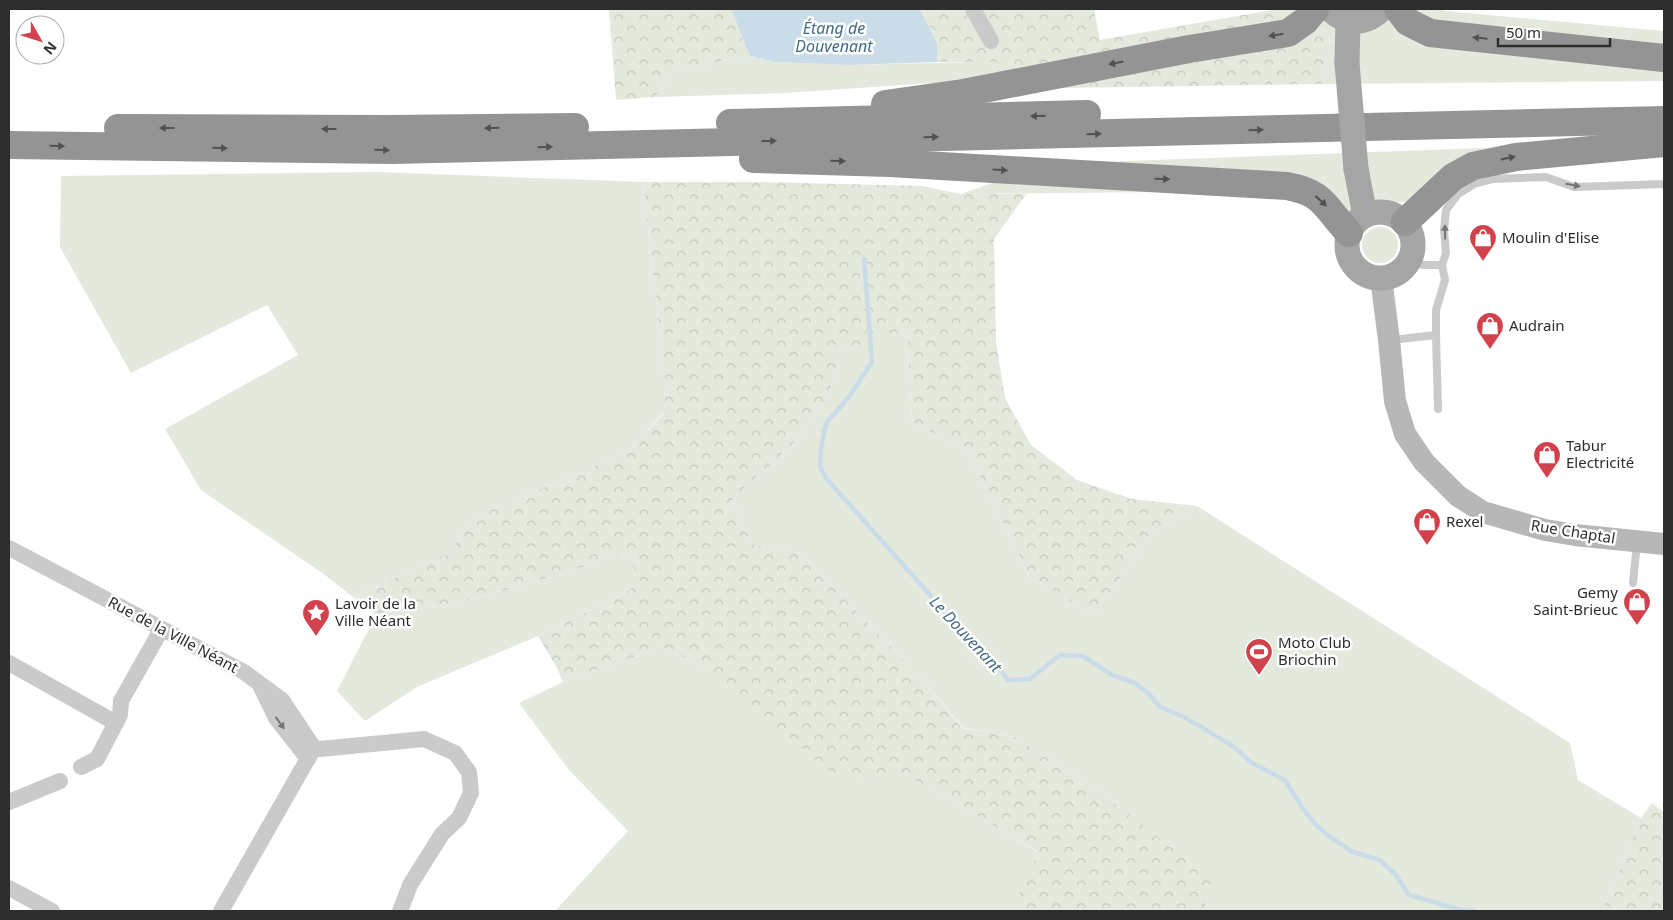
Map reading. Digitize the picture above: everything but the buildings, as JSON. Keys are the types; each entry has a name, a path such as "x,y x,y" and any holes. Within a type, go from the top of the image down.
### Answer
{"highway":[{"path":"802,121 837,108 899,103 963,93 1189,49 1288,33 1305,21 1315,9"},
{"path":"1398,9 1408,22 1430,33 1664,58"},
{"path":"9,126 388,129 1664,101"},
{"path":"9,145 393,150 1664,120"},
{"path":"1405,222 1453,177 1473,166 1516,157 1664,142"},
{"path":"598,145 661,156 890,163 1287,186 1304,189 1357,224"}],"main road":[{"path":"1338,15 1357,22 1367,20 1382,9"},
{"path":"1338,15 1347,63 1356,169 1357,224 1348,249 1353,264 1360,272 1370,277 1380,278 1397,274 1410,262 1414,241 1411,231 1405,222 1390,213 1382,211 1357,224"},
{"name":"Rue Chaptal","path":"1380,278 1395,401 1405,434 1424,462 1458,496 1483,512 1545,530 1664,544"}],"street":[{"path":"973,9 991,41"},
{"name":"Rue de la Ville Néant","path":"9,548 161,630 244,672 258,682 276,718 311,754"},
{"path":"81,767 96,759 120,715 120,701 161,630"},
{"path":"9,663 116,722"},
{"path":"221,911 311,754 320,749 424,739 455,753 469,772 471,793 459,818 442,834 410,885 400,911"},
{"path":"9,802 60,781"},
{"path":"9,888 52,911"}],"lane":[{"path":"1438,408 1436,310 1445,280 1442,265 1446,253 1444,230 1446,210 1458,194 1474,184 1493,179 1546,177 1574,186 1664,184"},
{"path":"1410,262 1424,265 1442,265"},
{"path":"1389,340 1402,337 1436,335"},
{"path":"1632,583 1638,542"}],"green space":[{"path":"609,9 731,9 750,56 675,70 655,97 616,100"},
{"path":"920,9 1094,9 1100,40 1277,9 1306,9 1329,36 1324,84 1066,88 1011,62 937,62 937,43"},
{"path":"1306,9 1444,9 1445,11 1664,31 1664,81 1324,84 1329,36"},
{"path":"750,56 775,62 849,65 1011,61 1066,88 932,83 785,93 655,97 675,70"},
{"path":"1564,145 1419,199 1346,212 1248,191 961,194 1046,164"},
{"path":"379,172 643,182 665,383 664,412 628,452 474,517 449,553 353,597 325,575 201,490 165,429 298,355 267,305 131,373 60,247 61,176"},
{"path":"643,182 758,182 922,186 961,194 1026,194 994,239 996,342 1005,398 1031,445 1077,480 1132,499 1197,506 1148,538 1095,615 1029,577 968,451 912,422 907,330 841,351 829,394 797,440 732,499 752,544 800,553 924,681 962,728 1015,737 1092,786 1214,880 1203,911 1012,911 1038,852 895,768 860,783 834,775 704,667 662,647 563,682 538,636 623,594 641,582 626,552 566,573 458,603 376,615 353,597 449,553 474,517 628,452 664,413 665,383"},
{"path":"1380,227 1387,228 1393,232 1397,238 1397,252 1393,258 1387,262 1380,263 1373,262 1367,258 1363,252 1362,245 1363,238 1367,232 1373,228"},
{"name":"Moto Club Briochin","path":"907,329 912,422 968,451 1029,577 1095,615 1148,538 1197,506 1570,743 1578,780 1641,818 1602,911 1203,911 1213,880 1092,786 1015,737 963,728 924,681 800,553 752,544 732,499 797,440 829,394 841,351"},
{"path":"626,552 642,582 623,594 538,636 417,687 365,721 337,691 376,615 458,603 566,573"},
{"path":"662,647 704,667 860,783 894,767 1039,853 1012,911 555,911 628,831 569,770 519,703 563,682"},
{"path":"1652,803 1664,813 1664,911 1602,911 1641,818"}],"water":[{"name":"Étang de Douvenant","path":"731,9 920,9 937,43 937,62 849,65 775,62 750,56"}],"waterway":[{"name":"Le Douvenant","path":"864,259 872,362 849,397 826,423 820,466 825,477 971,641 994,661 1008,680 1030,679 1060,655 1083,656 1112,675 1135,683 1150,695 1160,707 1184,717 1208,731 1234,747 1252,763 1285,780 1301,806 1316,825 1353,852 1380,860 1396,875 1409,895 1461,910 1474,911"}],"place":[{"name":"Moulin d'Elise","path":"1483,262"},
{"name":"Audrain","path":"1490,350"},
{"name":"Tabur Electricité","path":"1547,479"},
{"name":"Rexel","path":"1427,546"},
{"name":"Gemy Saint-Brieuc","path":"1637,626"},
{"name":"Lavoir de la Ville Néant","path":"316,637"},
{"name":"Moto Club Briochin","path":"1259,676"}]}
